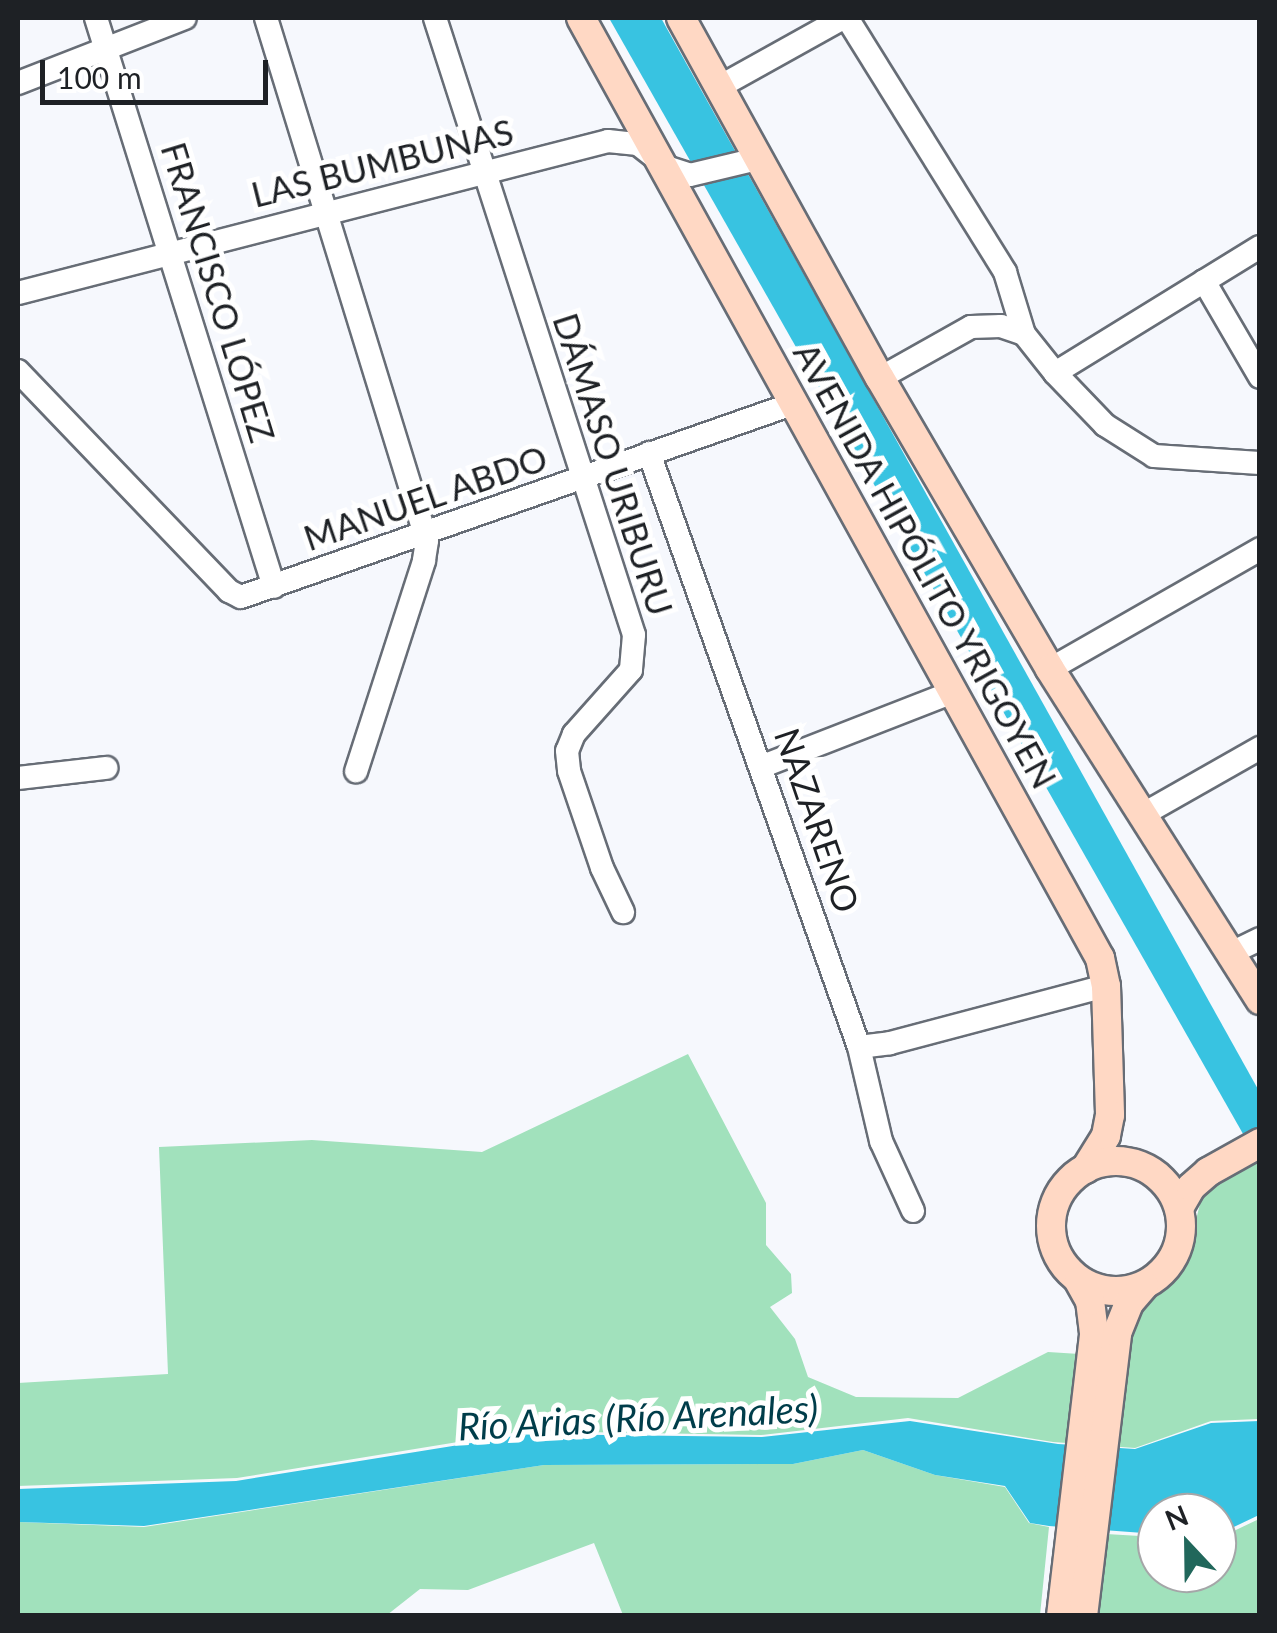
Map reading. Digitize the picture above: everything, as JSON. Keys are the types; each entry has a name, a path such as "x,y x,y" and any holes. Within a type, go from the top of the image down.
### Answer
{"main road":[{"name":"AVENIDA HIPÓLITO YRIGOYEN","path":"581,18 1092,939 1106,986 1109,1126 1085,1169"},
{"name":"AVENIDA HIPÓLITO YRIGOYEN","path":"681,18 719,87 750,161 1050,669 1260,1000"},
{"path":"1180,1208 1192,1187 1217,1167 1260,1143"},
{"path":"1106,1333 1079,1281 1065,1268 1051,1233 1058,1196 1085,1169 1113,1161 1142,1166 1170,1177 1217,1167"},
{"path":"1061,1616 1077,1597 1106,1333 1129,1302 1168,1266 1176,1253 1182,1223 1180,1208 1155,1174"},
{"path":"1079,1281 1111,1292 1144,1286"}],"street":[{"name":"FRANCISCO LÓPEZ","path":"96,18 274,588"},
{"path":"18,83 186,18"},
{"path":"266,18 425,534 424,561 356,772"},
{"name":"DÁMASO URIBURU","path":"434,18 636,650 632,670 574,734 567,761 602,868 623,912"},
{"path":"719,87 845,18 1005,272 1024,334 1055,373 1106,425 1154,456 1260,463"},
{"name":"LAS BUMBUNAS","path":"18,293 483,172 622,140 690,176"},
{"path":"685,210 682,192 690,176 750,161"},
{"path":"1055,373 1260,247"},
{"path":"1204,280 1260,377"},
{"path":"880,378 970,327 1001,326 1024,334"},
{"name":"MANUEL ABDO","path":"18,371 229,591 251,596 792,404"},
{"name":"NAZARENO","path":"649,454 859,1047 881,1141 913,1211"},
{"path":"1050,669 1260,549"},
{"path":"762,766 953,692"},
{"path":"1142,815 1260,748"},
{"path":"18,778 106,768"},
{"path":"1230,954 1260,938"},
{"path":"859,1047 890,1044 1106,986"}],"green space":[{"path":"688,1054 766,1203 766,1245 791,1274 792,1293 770,1307 795,1339 808,1377 856,1397 958,1398 1048,1352 1127,1357 1139,1306 1183,1271 1201,1200 1216,1185 1259,1162 1259,1419 1211,1421 1135,1448 1053,1442 908,1418 761,1435 525,1431 237,1478 18,1486 18,1383 168,1374 159,1147 312,1140 482,1152"},
{"path":"863,1450 935,1475 1005,1487 1029,1523 1049,1527 1040,1615 623,1615 594,1543 468,1590 420,1589 387,1615 18,1616 18,1522 144,1527 544,1465 793,1464"},
{"path":"1259,1519 1259,1615 1098,1616 1106,1534 1137,1536 1137,1593 1237,1593 1237,1529"}],"water":[{"path":"609,18 661,18 1259,1091 1259,1162"},
{"path":"910,1421 1058,1444 1135,1449 1211,1423 1259,1421 1259,1515 1237,1525 1237,1493 1137,1493 1137,1533 1030,1523 1005,1486 935,1475 863,1450 793,1464 544,1465 144,1526 18,1522 18,1489 236,1481 527,1434 762,1437"}],"water label":[{"name":"Río Arias (Río Arenales)","path":"638,1417"}]}
